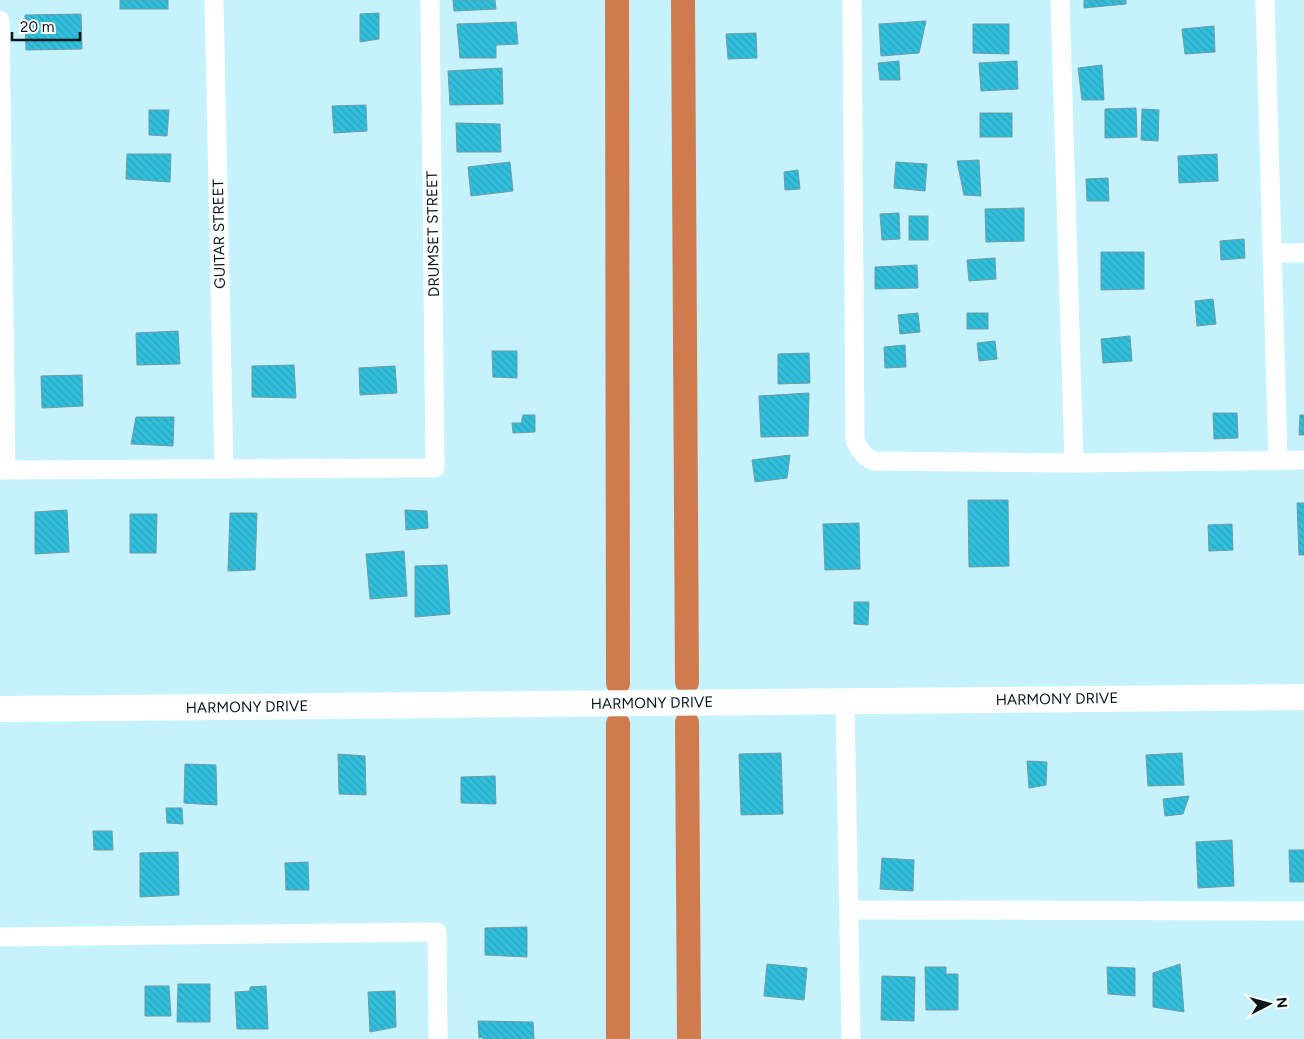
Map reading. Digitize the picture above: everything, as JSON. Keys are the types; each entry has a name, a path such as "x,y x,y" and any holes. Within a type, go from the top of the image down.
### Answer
{"street":[{"name":"GUITAR STREET","path":"214,0 224,469"},
{"name":"DRUMSET STREET","path":"224,469 435,468 430,0"},
{"path":"852,0 855,420 856,440 863,454 868,459 874,461 1304,460"},
{"path":"1060,0 1074,462"},
{"path":"1265,0 1278,460"},
{"path":"0,20 3,470 224,469"},
{"path":"1272,253 1304,253"},
{"name":"HARMONY DRIVE","path":"0,709 1304,697"},
{"path":"845,701 851,1039"},
{"path":"848,910 1304,910"},
{"path":"0,936 437,932 438,1039"}],"building":[{"path":"120,0 168,0 168,9 120,9"},
{"path":"453,0 495,0 496,9 454,11"},
{"path":"1084,0 1126,0 1126,4 1084,8"},
{"path":"379,13 379,39 360,42 360,14"},
{"path":"81,14 82,49 26,50 25,15"},
{"path":"926,21 919,53 881,56 879,24"},
{"path":"516,22 518,44 496,45 496,58 460,58 457,24"},
{"path":"973,24 1009,24 1009,54 973,53"},
{"path":"1214,26 1215,52 1185,54 1182,29"},
{"path":"756,33 757,58 728,59 726,34"},
{"path":"899,61 900,80 880,80 878,63"},
{"path":"1017,61 1018,89 981,91 979,63"},
{"path":"1102,65 1104,100 1082,100 1078,68"},
{"path":"502,68 503,104 450,105 448,71"},
{"path":"366,105 367,131 334,133 332,106"},
{"path":"1136,108 1137,137 1105,138 1105,109"},
{"path":"1142,109 1159,110 1158,141 1141,140"},
{"path":"149,110 169,110 167,136 149,135"},
{"path":"980,113 1012,113 1012,137 980,137"},
{"path":"456,123 500,124 501,152 457,152"},
{"path":"127,154 171,154 170,182 126,179"},
{"path":"1217,154 1218,181 1179,183 1178,156"},
{"path":"979,160 981,196 964,195 957,161"},
{"path":"510,162 513,191 471,196 468,167"},
{"path":"896,162 927,164 925,191 894,188"},
{"path":"798,170 800,189 785,190 784,172"},
{"path":"1108,178 1109,201 1087,201 1086,179"},
{"path":"1024,208 1024,241 986,242 985,209"},
{"path":"899,213 900,239 882,240 880,214"},
{"path":"909,216 928,216 928,240 909,240"},
{"path":"1244,239 1245,258 1221,260 1220,241"},
{"path":"1101,252 1144,252 1144,289 1101,290"},
{"path":"995,258 996,279 969,281 967,260"},
{"path":"917,265 918,288 875,289 875,267"},
{"path":"1213,299 1216,324 1197,326 1195,301"},
{"path":"918,313 920,332 900,334 898,315"},
{"path":"967,313 988,313 988,329 967,329"},
{"path":"178,331 180,364 137,365 136,333"},
{"path":"1130,336 1132,361 1103,363 1101,339"},
{"path":"995,341 997,359 979,361 977,343"},
{"path":"905,345 906,367 885,368 884,347"},
{"path":"492,351 517,351 517,378 493,377"},
{"path":"809,353 810,383 778,384 778,354"},
{"path":"294,365 296,398 252,397 252,366"},
{"path":"395,366 397,393 360,395 359,368"},
{"path":"82,375 83,406 42,408 41,376"},
{"path":"809,393 808,436 761,437 759,396"},
{"path":"1213,413 1237,413 1238,438 1214,439"},
{"path":"523,415 535,415 535,432 513,433 512,423 521,423"},
{"path":"1300,415 1304,415 1304,435 1299,435"},
{"path":"136,417 174,417 173,446 131,444"},
{"path":"790,455 787,478 755,482 752,460"},
{"path":"968,500 1008,500 1009,566 969,567"},
{"path":"1297,503 1304,503 1304,555 1299,555"},
{"path":"67,510 69,552 35,554 35,512"},
{"path":"405,510 427,511 428,528 406,530"},
{"path":"230,513 257,513 255,570 228,571"},
{"path":"130,514 157,514 156,553 130,553"},
{"path":"859,523 860,569 825,570 823,524"},
{"path":"1232,524 1233,550 1209,551 1208,525"},
{"path":"404,551 407,596 370,599 366,554"},
{"path":"447,565 450,614 415,617 415,566"},
{"path":"854,602 869,602 868,625 854,624"},
{"path":"781,753 783,814 741,815 739,754"},
{"path":"1182,753 1184,785 1148,786 1146,755"},
{"path":"338,754 365,756 366,795 339,794"},
{"path":"1027,761 1047,762 1046,785 1029,788"},
{"path":"185,764 216,765 217,805 184,803"},
{"path":"495,776 496,804 461,803 461,777"},
{"path":"1189,796 1183,814 1165,816 1163,799"},
{"path":"166,808 182,808 183,824 167,823"},
{"path":"93,831 112,831 113,850 94,850"},
{"path":"1232,840 1234,886 1198,888 1196,842"},
{"path":"1289,850 1304,850 1304,882 1290,882"},
{"path":"178,852 179,895 140,897 140,853"},
{"path":"882,858 914,860 913,891 880,889"},
{"path":"308,862 309,890 286,890 285,863"},
{"path":"527,927 527,957 485,955 485,928"},
{"path":"767,964 807,968 804,1000 764,996"},
{"path":"1180,964 1184,1012 1153,1007 1153,973"},
{"path":"925,967 946,967 946,974 958,974 958,1010 926,1010"},
{"path":"1107,967 1135,968 1135,996 1108,994"},
{"path":"882,976 915,977 914,1021 881,1020"},
{"path":"178,984 210,984 210,1022 177,1022"},
{"path":"145,986 169,986 171,1016 145,1016"},
{"path":"266,986 268,1029 237,1029 235,992 250,991 250,987"},
{"path":"395,991 396,1027 370,1032 368,992"},
{"path":"478,1021 533,1022 534,1039 479,1038"}],"waterway":[{"path":"617,0 618,683"},
{"path":"683,0 687,682"},
{"path":"687,723 689,1039"},
{"path":"618,724 618,1039"}]}
